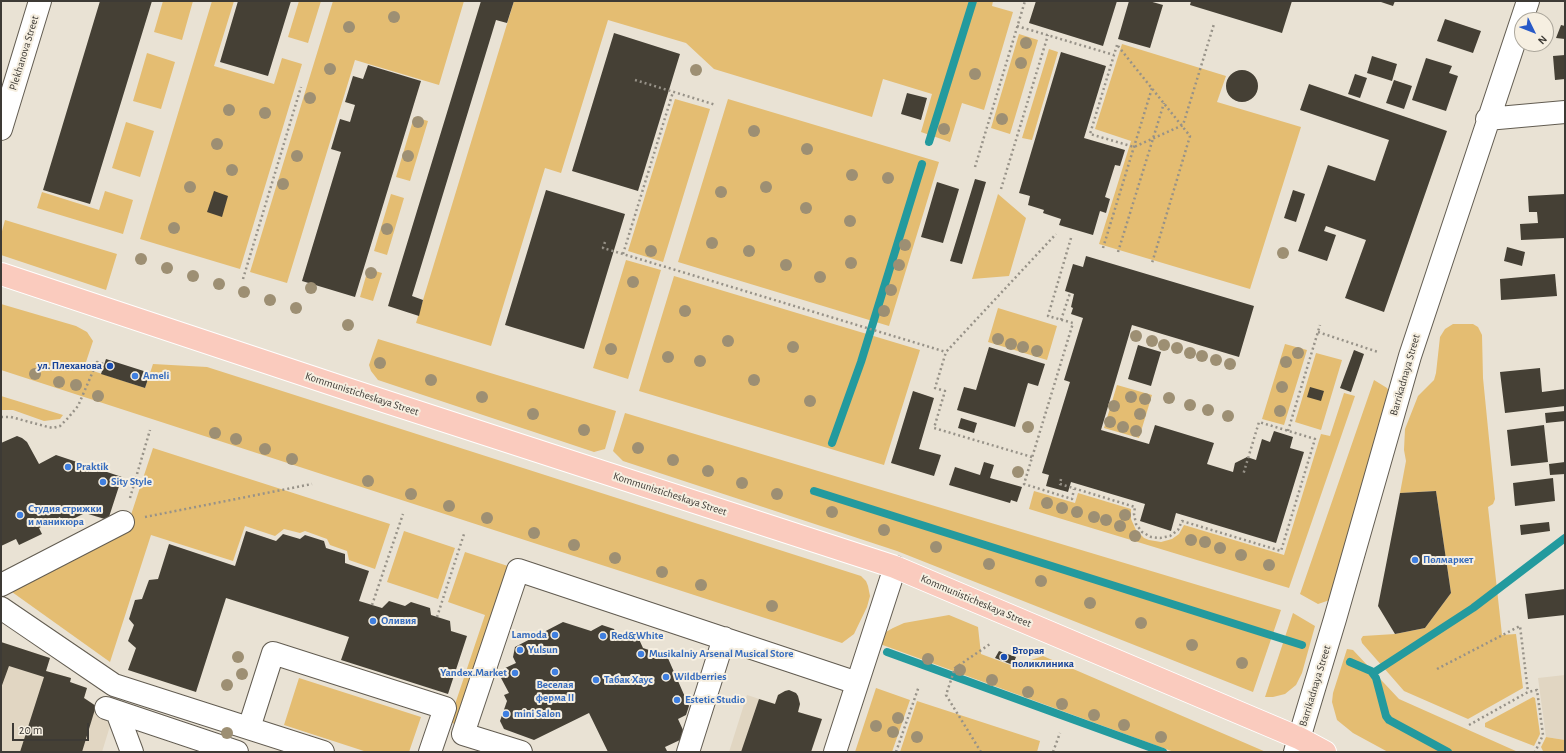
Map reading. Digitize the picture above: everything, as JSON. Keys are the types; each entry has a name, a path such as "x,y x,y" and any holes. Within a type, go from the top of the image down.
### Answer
{"main road":[{"name":"Kommunisticheskaya Street","path":"1,274 345,389 895,567 1297,745 1325,752"}],"street":[{"name":"Plekhanova Street","path":"1,129 40,1"},
{"name":"Barrikadnaya Street","path":"1297,745 1338,611 1410,356 1487,119 1528,1"},
{"path":"1487,119 1565,112"},
{"path":"1,586 123,522"},
{"path":"835,752 895,567"},
{"path":"521,752 463,734 518,570 857,683"},
{"path":"1,608 114,685 323,752"},
{"path":"688,752 724,638"},
{"path":"249,728 273,653 445,708 430,752"},
{"path":"132,752 111,710 237,752"}],"path":[{"path":"974,167 1025,1"},
{"path":"1152,262 1190,136 1183,125 1117,45 1090,134 1134,147 1183,125 1214,24"},
{"path":"1018,26 1114,55"},
{"path":"1001,189 1048,35"},
{"path":"635,80 716,105"},
{"path":"243,279 301,87"},
{"path":"1103,248 1152,88"},
{"path":"623,254 673,92"},
{"path":"1118,252 1164,102"},
{"path":"1032,457 934,428 945,390 936,388 946,352 1056,234"},
{"path":"1072,238 1048,316 1073,323 1024,484 1072,499 1074,489"},
{"path":"604,242 603,248 946,352"},
{"path":"1061,320 1070,293"},
{"path":"1288,431 1320,325"},
{"path":"1318,332 1378,352"},
{"path":"1,417 11,417 40,426 53,428 60,426 78,406 97,362 110,366"},
{"path":"1061,479 1060,484 1135,507 1134,514 1136,524 1142,532 1150,537 1160,538 1170,536 1178,530 1182,521 1281,551 1315,439 1259,422 1243,475"},
{"path":"150,430 123,522 312,484"},
{"path":"372,605 403,514"},
{"path":"437,617 464,534"},
{"path":"1437,669 1520,626 1528,692"},
{"path":"981,752 946,695 955,668 990,644"},
{"path":"896,752 918,686"},
{"path":"1469,725 1528,692 1536,690 1543,735 1536,752"},
{"path":"1053,752 1060,734"}],"shaded area":[{"path":"163,1 193,1 182,40 154,32"},
{"path":"212,1 234,1 214,66 274,84 282,58 302,64 240,269 140,239"},
{"path":"299,1 321,1 308,43 288,37"},
{"path":"333,1 464,1 439,85 355,60 287,283 250,272"},
{"path":"514,1 993,1 992,6 1013,12 984,110 962,103 950,142 921,132 932,94 883,79 872,117 714,69 686,43 608,20 561,173 545,168 491,346 416,323"},
{"path":"1019,34 1038,40 1010,134 991,128"},
{"path":"1122,44 1226,76 1217,102 1301,127 1250,289 1099,244 1131,141 1095,129"},
{"path":"1049,49 1058,52 1032,140 1022,138"},
{"path":"147,53 175,62 161,109 133,101"},
{"path":"675,99 710,109 663,262 628,251"},
{"path":"728,99 939,162 889,326 678,262"},
{"path":"414,117 428,121 410,181 396,177"},
{"path":"126,122 154,131 140,177 112,168"},
{"path":"105,191 133,200 123,234 37,208 42,192 99,210"},
{"path":"391,194 404,198 387,255 374,251"},
{"path":"998,194 1026,218 1009,276 972,279"},
{"path":"5,220 117,254 106,290 1,255 1,235"},
{"path":"626,260 661,270 628,379 593,368"},
{"path":"368,269 382,273 373,301 360,297"},
{"path":"674,276 920,350 884,465 639,391"},
{"path":"1,304 76,326 87,332 93,341 84,368 145,388 153,364 207,367 861,576 866,581 870,596 867,607 854,634 842,643 1,370"},
{"path":"998,308 1057,326 1047,360 988,342"},
{"path":"1453,324 1473,324 1478,327 1482,335 1483,378 1495,499 1493,504 1488,507 1502,635 1516,634 1523,688 1468,719 1404,691 1362,643 1361,639 1363,636 1395,634 1425,628 1451,593 1436,491 1400,493 1406,461 1404,450 1405,429 1418,396 1434,380 1440,337 1445,329"},
{"path":"378,339 616,411 605,449 594,452 378,380 371,371 369,365"},
{"path":"1285,344 1307,350 1284,425 1262,419"},
{"path":"1316,353 1342,360 1321,430 1295,422"},
{"path":"1374,380 1387,388 1391,394 1330,600 1318,604 1300,594"},
{"path":"1117,385 1152,395 1139,438 1104,428"},
{"path":"1344,393 1355,396 1289,588 1029,509 1034,491 1075,503 1078,493 1131,509 1131,519 1136,530 1144,538 1149,540 1161,542 1172,539 1179,534 1184,525 1284,555 1321,434 1330,436"},
{"path":"1,396 63,415 60,419 44,421 13,410 1,410"},
{"path":"625,413 1281,610 1253,692 897,551 623,461 613,451"},
{"path":"153,448 390,524 375,569 349,560 347,551 330,545 327,539 305,531 300,533 284,529 275,536 245,526 233,561 151,535 110,662 12,592 127,527"},
{"path":"404,531 455,548 438,599 387,582"},
{"path":"465,552 514,568 461,726 449,722 485,615 448,602"},
{"path":"1293,613 1315,626 1302,673 1296,685 1285,694 1265,697"},
{"path":"949,615 978,627 981,654 1013,666 1043,656 1266,752 1174,752 880,644 884,633 904,623"},
{"path":"1,642 50,658 46,671 71,678 70,683 87,688 84,698 96,706 114,713 102,752 1,752"},
{"path":"1347,649 1353,650 1399,699 1518,752 1388,752 1353,733 1337,720 1332,702 1333,693"},
{"path":"1565,675 1565,740 1546,737 1538,678"},
{"path":"299,678 421,717 409,752 367,752 284,725"},
{"path":"876,688 910,700 892,752 855,752"},
{"path":"789,690 796,693 798,696 800,704 798,712 822,719 811,752 729,752 747,695 775,704 778,695"},
{"path":"1533,697 1535,698 1540,734 1534,746 1485,727 1485,723"},
{"path":"917,701 1040,741 1037,752 900,752"},
{"path":"1546,737 1565,740 1565,752 1543,751 1541,747"}],"building":[{"path":"100,1 152,1 90,204 43,190"},
{"path":"238,1 291,1 268,76 220,62"},
{"path":"481,1 514,1 507,23 496,20 412,296 423,300 419,316 388,306"},
{"path":"1036,1 1117,1 1103,46 1029,23"},
{"path":"1129,1 1149,1 1163,5 1150,48 1118,39"},
{"path":"1191,1 1292,1 1282,33 1190,5"},
{"path":"1378,1 1395,1 1393,6"},
{"path":"1445,19 1481,31 1473,53 1437,41"},
{"path":"1561,25 1565,26 1565,39 1556,38"},
{"path":"614,33 680,54 638,191 572,171"},
{"path":"1061,52 1106,66 1084,138 1125,150 1120,166 1115,165 1105,197 1110,199 1106,213 1100,211 1093,235 1059,225 1061,219 1043,213 1044,210 1028,205 1030,196 1019,193"},
{"path":"1565,55 1565,79 1555,80 1553,56"},
{"path":"1372,56 1397,64 1392,81 1367,73"},
{"path":"1426,58 1452,66 1449,73 1458,76 1446,111 1412,100"},
{"path":"368,65 421,81 355,297 302,281 341,152 331,149 340,119 350,122 355,105 345,102 353,76 363,79"},
{"path":"1242,70 1248,71 1255,77 1258,86 1257,92 1251,99 1242,102 1236,101 1229,95 1226,86 1227,80 1233,73"},
{"path":"1355,74 1367,78 1360,98 1348,94"},
{"path":"1394,80 1412,86 1404,109 1386,103"},
{"path":"1309,84 1447,131 1384,312 1345,298 1366,240 1326,226 1324,231 1336,235 1327,261 1298,251 1328,165 1375,181 1389,140 1300,110"},
{"path":"907,93 927,98 921,120 901,114"},
{"path":"975,179 986,182 962,264 950,261"},
{"path":"937,182 959,189 943,243 921,237"},
{"path":"546,190 625,214 584,349 505,325"},
{"path":"1293,190 1305,194 1296,222 1284,218"},
{"path":"214,191 228,196 222,217 207,212"},
{"path":"1565,194 1565,238 1521,240 1520,224 1538,223 1537,212 1529,212 1528,196"},
{"path":"1507,247 1525,252 1522,266 1504,261"},
{"path":"1086,256 1254,306 1239,357 1132,325 1101,430 1149,444 1155,425 1214,443 1207,464 1233,472 1235,463 1247,457 1256,460 1262,439 1270,442 1274,431 1293,437 1290,448 1304,452 1276,543 1176,513 1171,531 1140,521 1145,504 1071,482 1068,492 1046,486 1049,475 1042,473 1070,382 1064,380 1083,318 1071,314 1074,294 1065,291 1073,264 1083,267"},
{"path":"1555,274 1557,296 1501,300 1500,279"},
{"path":"1138,345 1161,352 1151,386 1128,379"},
{"path":"989,347 1045,364 1038,386 1028,383 1015,427 957,410 964,387 976,390"},
{"path":"1354,350 1364,354 1351,392 1340,388"},
{"path":"106,359 150,373 145,388 101,374"},
{"path":"1540,368 1542,392 1565,389 1565,406 1505,413 1500,372"},
{"path":"1310,387 1324,391 1321,401 1307,397"},
{"path":"913,391 934,398 919,449 941,455 934,476 891,463"},
{"path":"1565,411 1565,421 1546,423 1545,413"},
{"path":"961,418 977,423 974,433 958,428"},
{"path":"1544,425 1548,462 1511,466 1507,430"},
{"path":"17,436 27,442 39,464 56,455 122,477 108,520 85,513 63,524 60,517 39,528 42,534 19,545 16,539 1,546 1,443"},
{"path":"984,462 994,465 990,478 1022,487 1017,502 1011,500 1010,503 949,485 955,467 980,475"},
{"path":"1565,462 1565,474 1550,475 1549,464"},
{"path":"1553,478 1555,501 1515,506 1513,483"},
{"path":"1436,491 1451,593 1425,628 1395,634 1378,606 1400,493"},
{"path":"1549,522 1550,531 1521,535 1520,525"},
{"path":"246,531 276,541 283,534 300,539 305,535 324,541 326,548 345,554 345,563 369,571 359,601 382,608 389,601 405,606 411,602 430,608 431,615 450,621 451,631 467,636 448,694 341,660 349,637 226,598 196,692 128,670 136,648 128,641 134,625 129,619 135,600 142,599 149,580 158,579 169,544 235,566"},
{"path":"1565,589 1565,615 1528,619 1525,594"},
{"path":"563,622 591,631 602,625 614,629 618,637 627,633 638,637 643,648 667,656 689,706 686,715 678,719 683,730 680,740 665,747 667,751 608,752 589,713 534,740 504,729 500,721 507,701 504,695 509,693 501,678 503,669 516,663 513,657 515,647"},
{"path":"1,642 50,658 46,671 71,678 70,682 87,688 84,698 96,706 82,752 20,752 44,677 9,666 1,688"},
{"path":"999,651 1016,657 1013,665 995,658"},
{"path":"789,690 796,693 798,696 800,704 798,712 822,719 811,752 741,752 759,699 775,704 778,695"}],"waterway":[{"path":"929,142 973,1"},
{"path":"832,443 861,362 922,164"},
{"path":"814,491 1302,645"},
{"path":"1373,673 1473,608 1565,538"},
{"path":"887,652 1163,752"},
{"path":"1350,662 1371,671 1376,678 1386,716 1389,720 1448,752"}],"place":[{"name":"ул. Плеханова","path":"110,366"},
{"name":"Ameli","path":"135,376"},
{"name":"Praktik","path":"68,467"},
{"name":"Sity Style","path":"103,482"},
{"name":"Студия стрижки и маникюра","path":"20,515"},
{"name":"Полмаркет","path":"1415,560"},
{"name":"Оливия","path":"373,621"},
{"name":"Lamoda","path":"555,635"},
{"name":"Red&White","path":"603,636"},
{"name":"Yulsun","path":"520,650"},
{"name":"Musikalniy Arsenal Musical Store","path":"641,654"},
{"name":"Вторая поликлиника","path":"1004,657"},
{"name":"Веселая ферма II","path":"555,672"},
{"name":"Yandex.Market","path":"515,673"},
{"name":"Wildberries","path":"666,677"},
{"name":"Табак Хаус","path":"596,680"},
{"name":"Estetic Studio","path":"677,700"},
{"name":"mini Salon","path":"506,714"}]}
